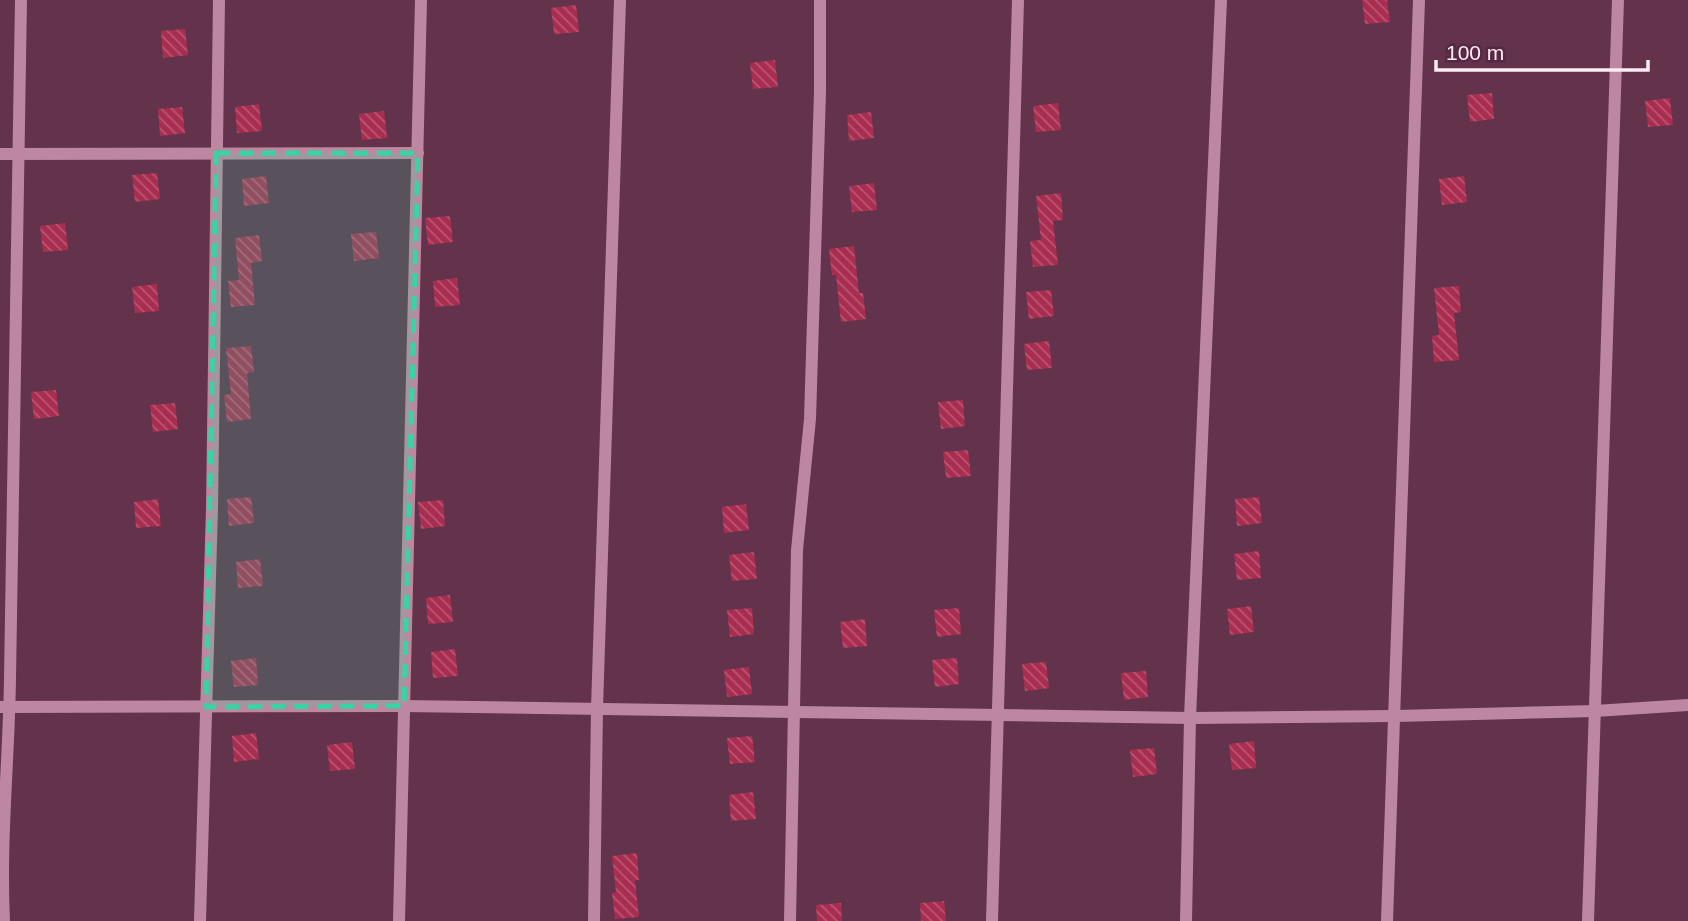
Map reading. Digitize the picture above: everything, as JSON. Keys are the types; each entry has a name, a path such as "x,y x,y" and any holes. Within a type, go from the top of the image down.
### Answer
{"street":[{"path":"4,921 2,883 5,707 21,0"},
{"path":"200,921 212,508 219,0"},
{"path":"399,921 421,0"},
{"path":"594,921 597,708 620,0"},
{"path":"790,921 797,550 810,419 820,92 820,0"},
{"path":"992,921 1018,0"},
{"path":"1186,921 1191,718 1221,0"},
{"path":"1387,921 1419,0"},
{"path":"1588,921 1618,0"},
{"path":"0,153 418,153"},
{"path":"5,707 404,706 1191,718 1595,711 1688,705"}],"highlighted area":[{"path":"216,153 418,153 404,706 206,707"}],"building":[{"path":"1362,0 1387,0 1390,22 1365,24"},
{"path":"576,5 579,32 554,34 551,8"},
{"path":"185,29 188,55 163,58 161,31"},
{"path":"775,60 778,87 753,89 750,63"},
{"path":"1492,93 1494,119 1470,122 1467,95"},
{"path":"1670,98 1673,125 1648,127 1645,101"},
{"path":"1058,103 1061,130 1036,132 1033,106"},
{"path":"259,104 262,131 237,133 235,107"},
{"path":"182,107 185,133 160,136 158,109"},
{"path":"384,111 387,138 362,140 359,114"},
{"path":"871,112 874,138 849,141 847,115"},
{"path":"157,173 160,199 135,202 132,175"},
{"path":"266,176 269,203 244,206 242,179"},
{"path":"1464,176 1467,202 1442,205 1439,179"},
{"path":"874,183 877,210 852,212 849,186"},
{"path":"1061,193 1063,220 1053,221 1058,265 1033,267 1030,241 1041,240 1036,196"},
{"path":"450,216 453,242 428,245 425,218"},
{"path":"65,223 68,250 43,252 40,226"},
{"path":"376,232 379,258 354,261 351,234"},
{"path":"259,235 262,261 251,263 255,305 231,307 228,281 239,280 235,238"},
{"path":"854,246 859,293 863,293 866,319 841,322 836,275 832,275 829,249"},
{"path":"457,278 460,305 435,307 433,281"},
{"path":"157,284 159,311 135,313 132,287"},
{"path":"1459,286 1461,312 1454,313 1459,360 1434,362 1432,336 1439,335 1434,288"},
{"path":"1051,290 1054,316 1029,319 1026,292"},
{"path":"1049,341 1052,368 1027,370 1024,344"},
{"path":"251,346 254,372 247,373 251,419 227,422 224,395 231,394 226,348"},
{"path":"56,390 59,416 34,419 31,392"},
{"path":"963,400 965,426 941,429 938,402"},
{"path":"175,403 178,429 153,432 150,405"},
{"path":"968,450 971,476 946,478 943,452"},
{"path":"251,497 254,523 229,526 227,499"},
{"path":"1259,497 1262,523 1237,526 1235,499"},
{"path":"158,499 161,526 136,528 134,502"},
{"path":"443,500 445,526 421,529 418,502"},
{"path":"746,504 749,530 724,533 722,507"},
{"path":"1259,551 1261,578 1237,580 1234,554"},
{"path":"754,552 757,579 732,581 729,555"},
{"path":"260,559 263,586 238,588 236,562"},
{"path":"450,595 453,622 428,624 426,598"},
{"path":"1251,606 1254,632 1230,635 1227,609"},
{"path":"752,608 754,634 730,637 727,610"},
{"path":"959,608 961,634 937,637 934,610"},
{"path":"865,619 867,646 843,648 840,622"},
{"path":"455,649 458,676 433,678 431,652"},
{"path":"256,658 258,685 234,687 231,661"},
{"path":"957,658 959,684 935,687 932,660"},
{"path":"1046,662 1049,688 1025,691 1022,664"},
{"path":"749,667 752,694 727,697 724,670"},
{"path":"1146,671 1148,697 1124,700 1121,673"},
{"path":"256,733 259,759 234,762 232,736"},
{"path":"752,736 755,762 730,764 727,738"},
{"path":"1254,741 1256,768 1232,770 1229,744"},
{"path":"352,742 355,769 330,771 327,745"},
{"path":"1154,748 1157,774 1133,777 1130,750"},
{"path":"753,792 756,819 731,821 729,795"},
{"path":"637,853 639,880 635,880 639,917 615,919 612,893 616,892 612,856"},
{"path":"944,901 946,921 921,921 920,903"},
{"path":"841,903 842,921 817,921 816,905"}]}
